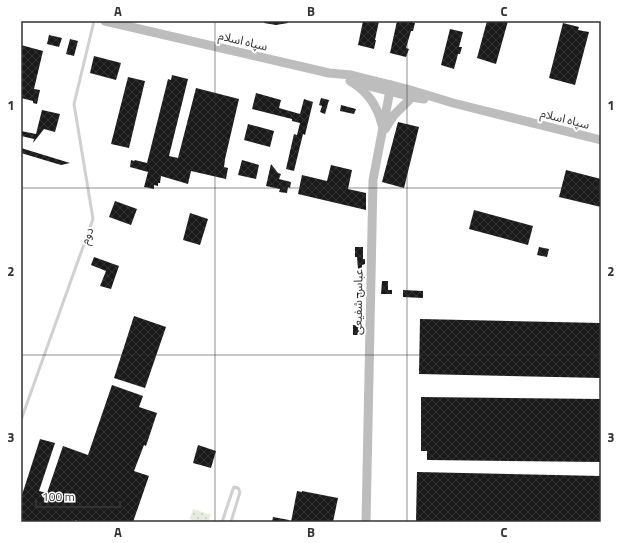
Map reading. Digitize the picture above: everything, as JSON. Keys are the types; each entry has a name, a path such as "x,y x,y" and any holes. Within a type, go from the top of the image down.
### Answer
{"main road":[{"name":"سپاه اسلام","path":"105,21 329,73 350,81 393,89 414,91 453,103 601,140"},
{"name":"سپاه اسلام","path":"329,73 351,75 412,97 453,103"},
{"path":"350,81 359,87 372,100 384,129"},
{"name":"عباس شفیعی","path":"366,522 373,180 393,89"},
{"path":"384,129 394,115 412,97"},
{"name":"عباس شفیعی","path":"371,522 376,180 384,129"}],"lane":[{"name":"دوم","path":"21,420 93,219 74,104 94,21"},
{"path":"222,522 234,487 238,488 240,492 231,522"}],"shaded area":[{"path":"193,509 211,515 208,522 197,522 190,519"}],"building":[{"path":"264,21 287,21 288,23 276,25 264,23"},
{"path":"363,21 379,21 374,49 358,45"},
{"path":"397,21 408,21 415,23 406,48 409,49 406,57 390,53"},
{"path":"487,21 508,21 496,64 477,58"},
{"path":"563,23 579,27 578,30 589,32 575,85 549,78"},
{"path":"450,29 463,32 459,47 462,47 460,54 458,54 454,69 441,65"},
{"path":"49,35 62,38 59,47 47,44"},
{"path":"70,39 78,41 74,56 66,54"},
{"path":"21,45 43,51 34,89 40,90 37,104 33,103 33,101 21,98"},
{"path":"94,56 121,63 116,80 90,73"},
{"path":"172,75 188,79 169,156 178,158 196,88 239,99 225,159 224,167 228,168 226,179 191,171 188,184 161,176 160,183 158,183 158,186 154,185 154,189 144,187 148,172 130,167 131,160 147,163 168,79 171,80"},
{"path":"128,77 145,81 129,148 111,144"},
{"path":"256,93 281,100 279,108 300,114 304,99 313,102 294,171 286,169 294,134 297,135 300,123 292,121 292,119 252,109"},
{"path":"321,98 329,100 325,114 320,112 322,106 319,105"},
{"path":"341,105 356,109 354,114 340,111"},
{"path":"42,110 60,114 55,132 44,129 33,143 34,139 21,136 21,131 36,134"},
{"path":"398,122 419,127 404,188 382,182"},
{"path":"248,124 274,131 270,147 244,140"},
{"path":"21,148 70,163 61,165 21,153"},
{"path":"242,160 259,165 256,179 238,175"},
{"path":"271,164 278,173 281,174 279,179 291,182 287,193 279,192 280,189 266,186"},
{"path":"331,165 352,170 348,189 366,193 366,210 298,194 302,175 327,181"},
{"path":"566,170 601,179 601,207 559,197"},
{"path":"115,201 137,209 131,225 109,217"},
{"path":"474,210 533,226 528,245 469,229"},
{"path":"190,213 208,219 200,245 183,240"},
{"path":"355,247 363,247 363,259 365,259 365,264 362,265 362,268 358,269 357,257 355,257"},
{"path":"539,247 549,249 547,257 537,255"},
{"path":"94,257 119,266 111,289 100,286 106,271 91,265"},
{"path":"382,281 388,281 388,290 392,290 392,294 381,294"},
{"path":"357,284 362,284 363,298 357,298"},
{"path":"403,290 423,291 423,298 403,297"},
{"path":"134,316 166,327 145,388 114,378"},
{"path":"420,319 601,323 601,378 419,374"},
{"path":"353,325 363,325 363,335 353,335"},
{"path":"112,385 143,396 139,407 157,413 146,446 144,445 134,471 149,476 133,522 81,522 75,520 75,522 21,522 21,498 40,439 55,443 39,491 47,493 63,446 88,455"},
{"path":"421,397 601,399 601,462 427,460 427,451 421,451"},
{"path":"198,445 216,451 211,468 193,463"},
{"path":"417,472 601,476 601,522 416,522"},
{"path":"297,491 338,498 333,522 291,522"},
{"path":"273,517 289,520 289,522 272,522"}]}
